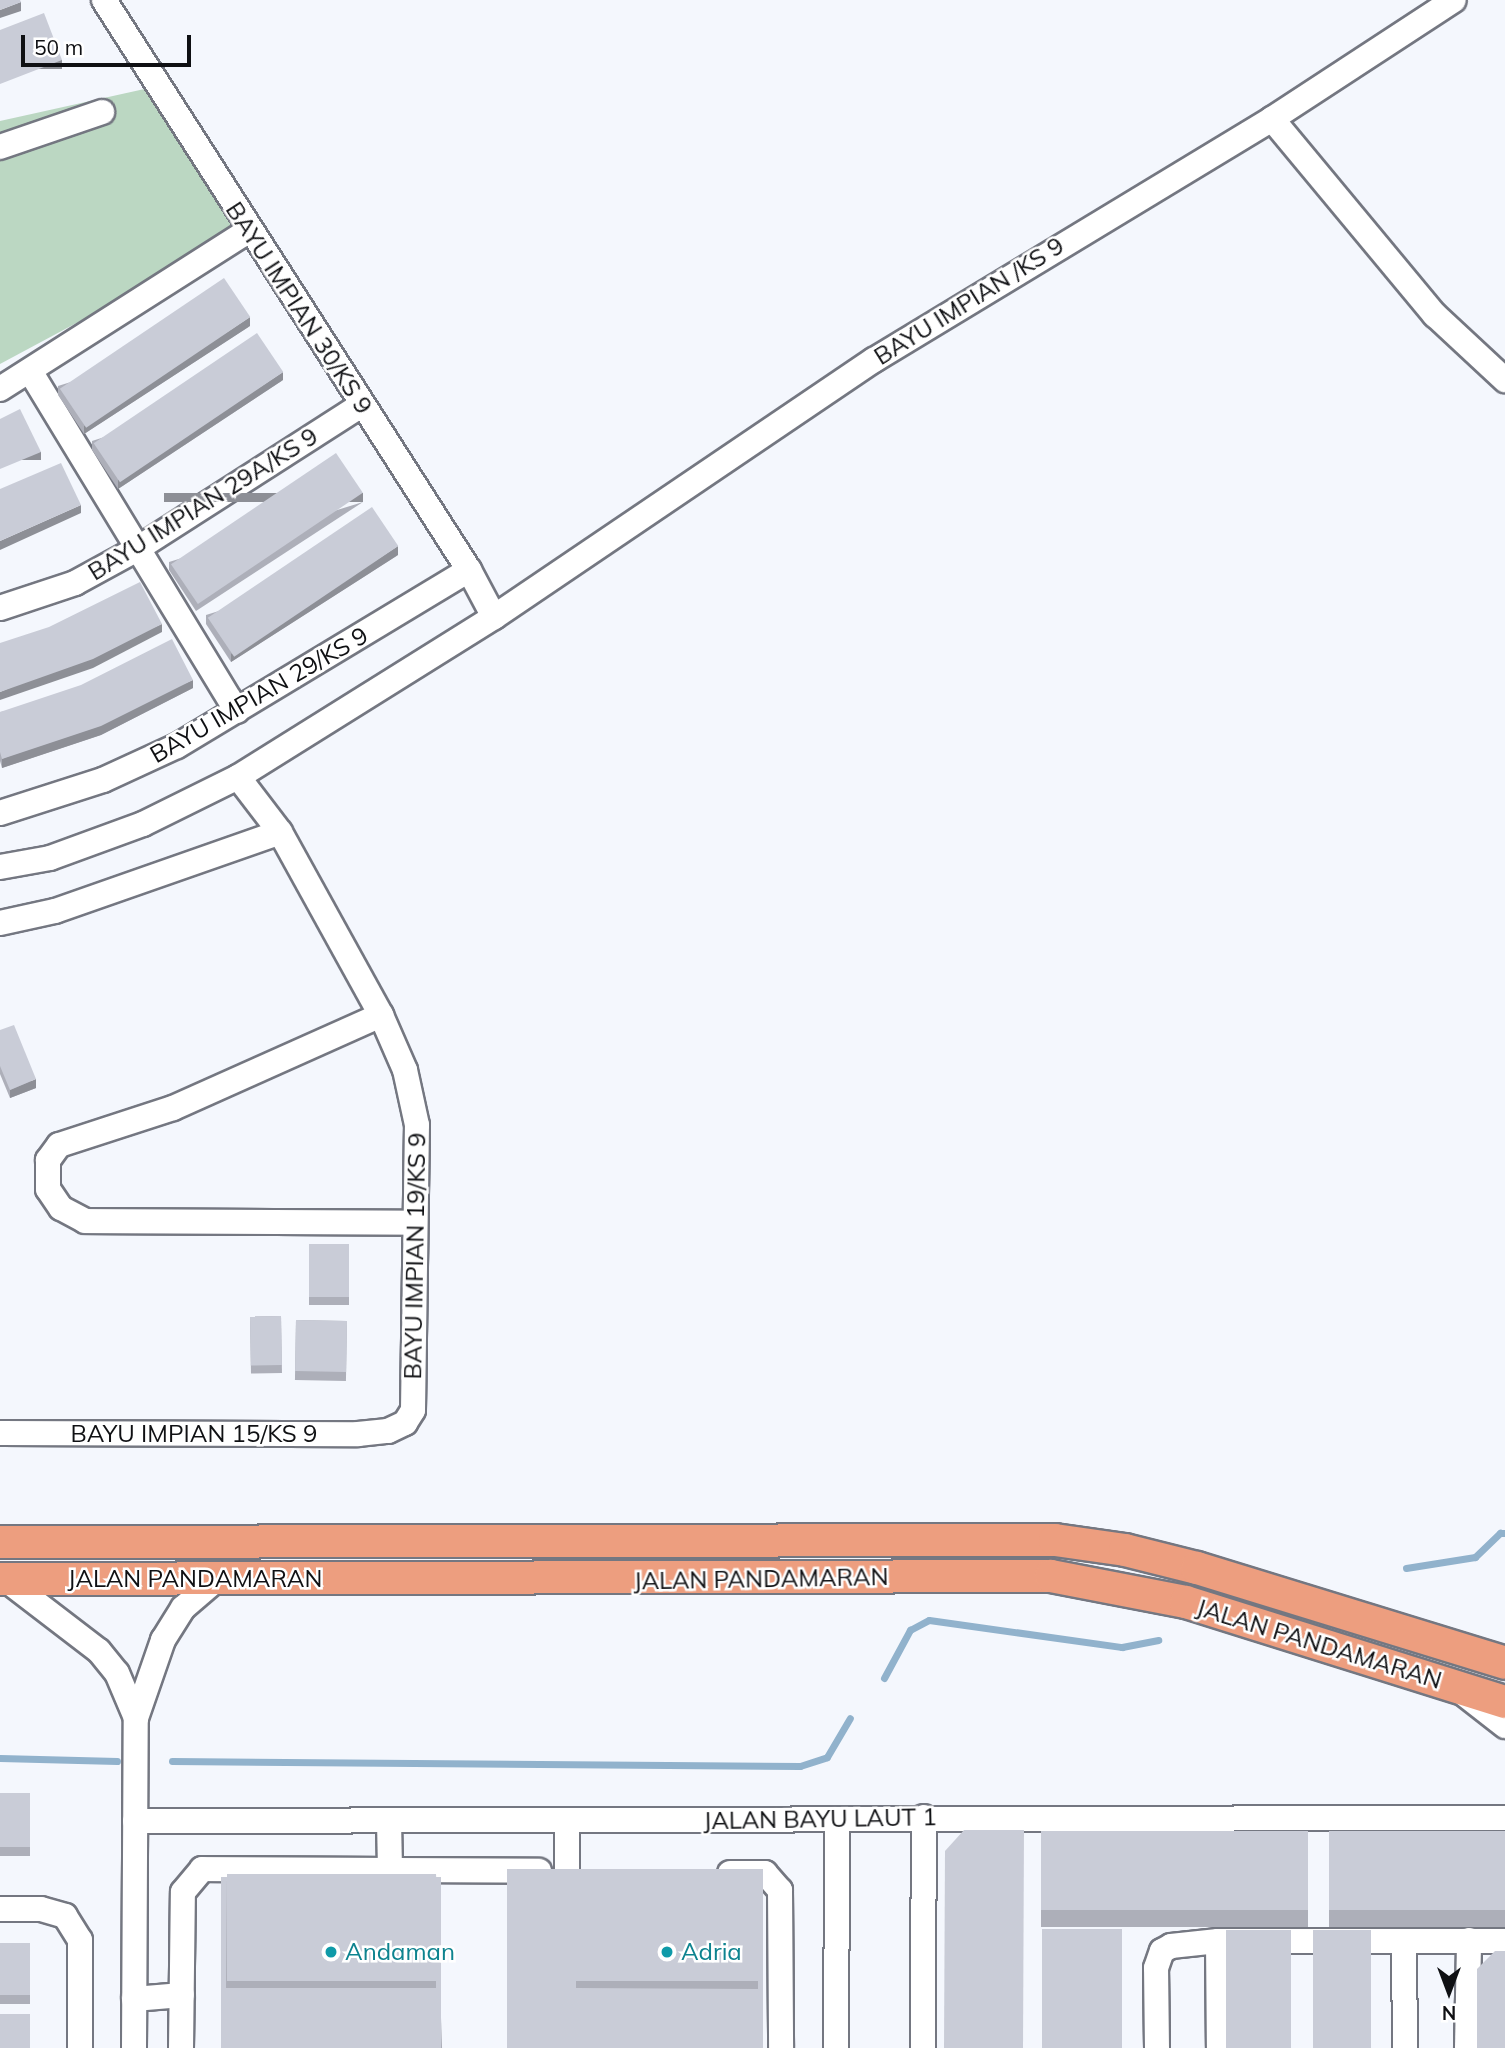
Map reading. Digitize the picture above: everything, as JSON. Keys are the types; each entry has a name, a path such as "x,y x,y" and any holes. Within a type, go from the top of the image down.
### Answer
{"main road":[{"name":"JALAN PANDAMARAN","path":"0,1542 1055,1540 1125,1550 1197,1568 1505,1663"},
{"name":"JALAN PANDAMARAN","path":"2,1579 1051,1576 1186,1602 1505,1702"}],"street":[{"name":"BAYU IMPIAN 30/KS 9","path":"104,0 248,231 469,570 494,617"},
{"name":"BAYU IMPIAN /KS 9","path":"0,867 50,858 143,824 238,777 494,617 874,359 1272,119 1454,0"},
{"path":"0,147 102,112"},
{"path":"1272,119 1435,315 1505,380"},
{"path":"0,389 248,231"},
{"path":"30,371 237,711"},
{"name":"BAYU IMPIAN 29A/KS 9","path":"0,608 75,583 137,549 361,405"},
{"name":"BAYU IMPIAN 29/KS 9","path":"0,813 103,780 177,746 469,570"},
{"name":"BAYU IMPIAN 19/KS 9","path":"238,777 280,832 382,1016 405,1070 417,1125 413,1223 413,1410 405,1423 387,1431"},
{"path":"0,923 55,911 280,832"},
{"path":"382,1016 173,1108 59,1145 48,1160 48,1189 61,1208 85,1221 413,1223"},
{"name":"BAYU IMPIAN 15/KS 9","path":"0,1433 387,1431"},
{"path":"2,1579 99,1651 117,1672 136,1718"},
{"path":"134,2048 136,1718 163,1640 183,1608 218,1579"},
{"path":"1454,1686 1505,1726"},
{"path":"923,2048 924,1817"},
{"name":"JALAN BAYU LAUT 1","path":"135,1821 837,1821 924,1817 1505,1818"},
{"path":"389,1821 390,1870"},
{"path":"567,1821 568,1871"},
{"path":"836,2048 837,1821"},
{"path":"181,2048 183,1892 202,1869 594,1872"},
{"path":"699,1872 765,1873 780,1889 781,2048"},
{"path":"0,1909 41,1909 65,1916 80,1940 80,2039"},
{"path":"1467,2048 1469,1940"},
{"path":"1157,2048 1156,1968 1162,1951 1218,1941 1505,1941"},
{"path":"1218,1941 1219,2048"},
{"path":"1404,1941 1405,2048"},
{"path":"134,1999 182,1995"}],"green space":[{"path":"158,86 248,231 0,364 0,121"}],"building":[{"path":"0,0 20,0 21,2 0,10"},
{"path":"44,13 62,60 0,84 0,30"},
{"path":"224,278 250,317 86,428 60,389"},
{"path":"257,333 283,372 120,482 94,443"},
{"path":"20,409 41,452 0,469 0,419"},
{"path":"336,453 363,493 198,604 171,564"},
{"path":"61,463 81,505 0,541 0,489"},
{"path":"372,507 398,546 234,657 208,618"},
{"path":"140,582 162,624 93,659 0,692 0,643 49,627"},
{"path":"172,639 193,680 101,726 2,759 0,712 81,685"},
{"path":"14,1025 36,1079 10,1090 0,1066 0,1030"},
{"path":"309,1244 349,1244 349,1297 309,1297"},
{"path":"281,1316 282,1365 251,1366 250,1317"},
{"path":"296,1320 347,1321 346,1372 295,1371"},
{"path":"0,1793 30,1793 30,1847 0,1847"},
{"path":"964,1830 1024,1830 1023,2048 944,2048 945,1851"},
{"path":"1041,1831 1308,1831 1308,1910 1041,1910"},
{"path":"1329,1831 1505,1831 1505,1910 1329,1910"},
{"path":"507,1869 763,1869 763,2048 507,2048","holes":["576,1874 758,1875 758,1989 576,1988"]},
{"name":"Andaman","path":"227,1874 436,1874 436,1981 227,1981"},
{"name":"Adria","path":"576,1874 758,1874 758,1981 576,1981"},
{"path":"221,1877 227,1877 226,1988 436,1988 436,1877 441,1877 441,2048 221,2048"},
{"path":"1042,1929 1122,1929 1122,2048 1042,2048"},
{"path":"1226,1930 1291,1930 1291,2048 1226,2048"},
{"path":"1313,1930 1371,1930 1371,2048 1313,2048"},
{"path":"0,1943 30,1943 30,1995 0,1995"},
{"path":"1495,1951 1505,1951 1505,2048 1477,2048 1477,1969"},
{"path":"0,2014 30,2014 30,2048 0,2048"}],"waterway":[{"path":"1406,1568 1475,1557 1500,1533 1505,1533"},
{"path":"884,1678 910,1630 929,1620 1122,1647 1158,1640"},
{"path":"172,1761 800,1766 827,1757 850,1718"},
{"path":"0,1758 117,1761"}],"place":[{"name":"Andaman","path":"331,1952"},
{"name":"Adria","path":"667,1952"}]}
